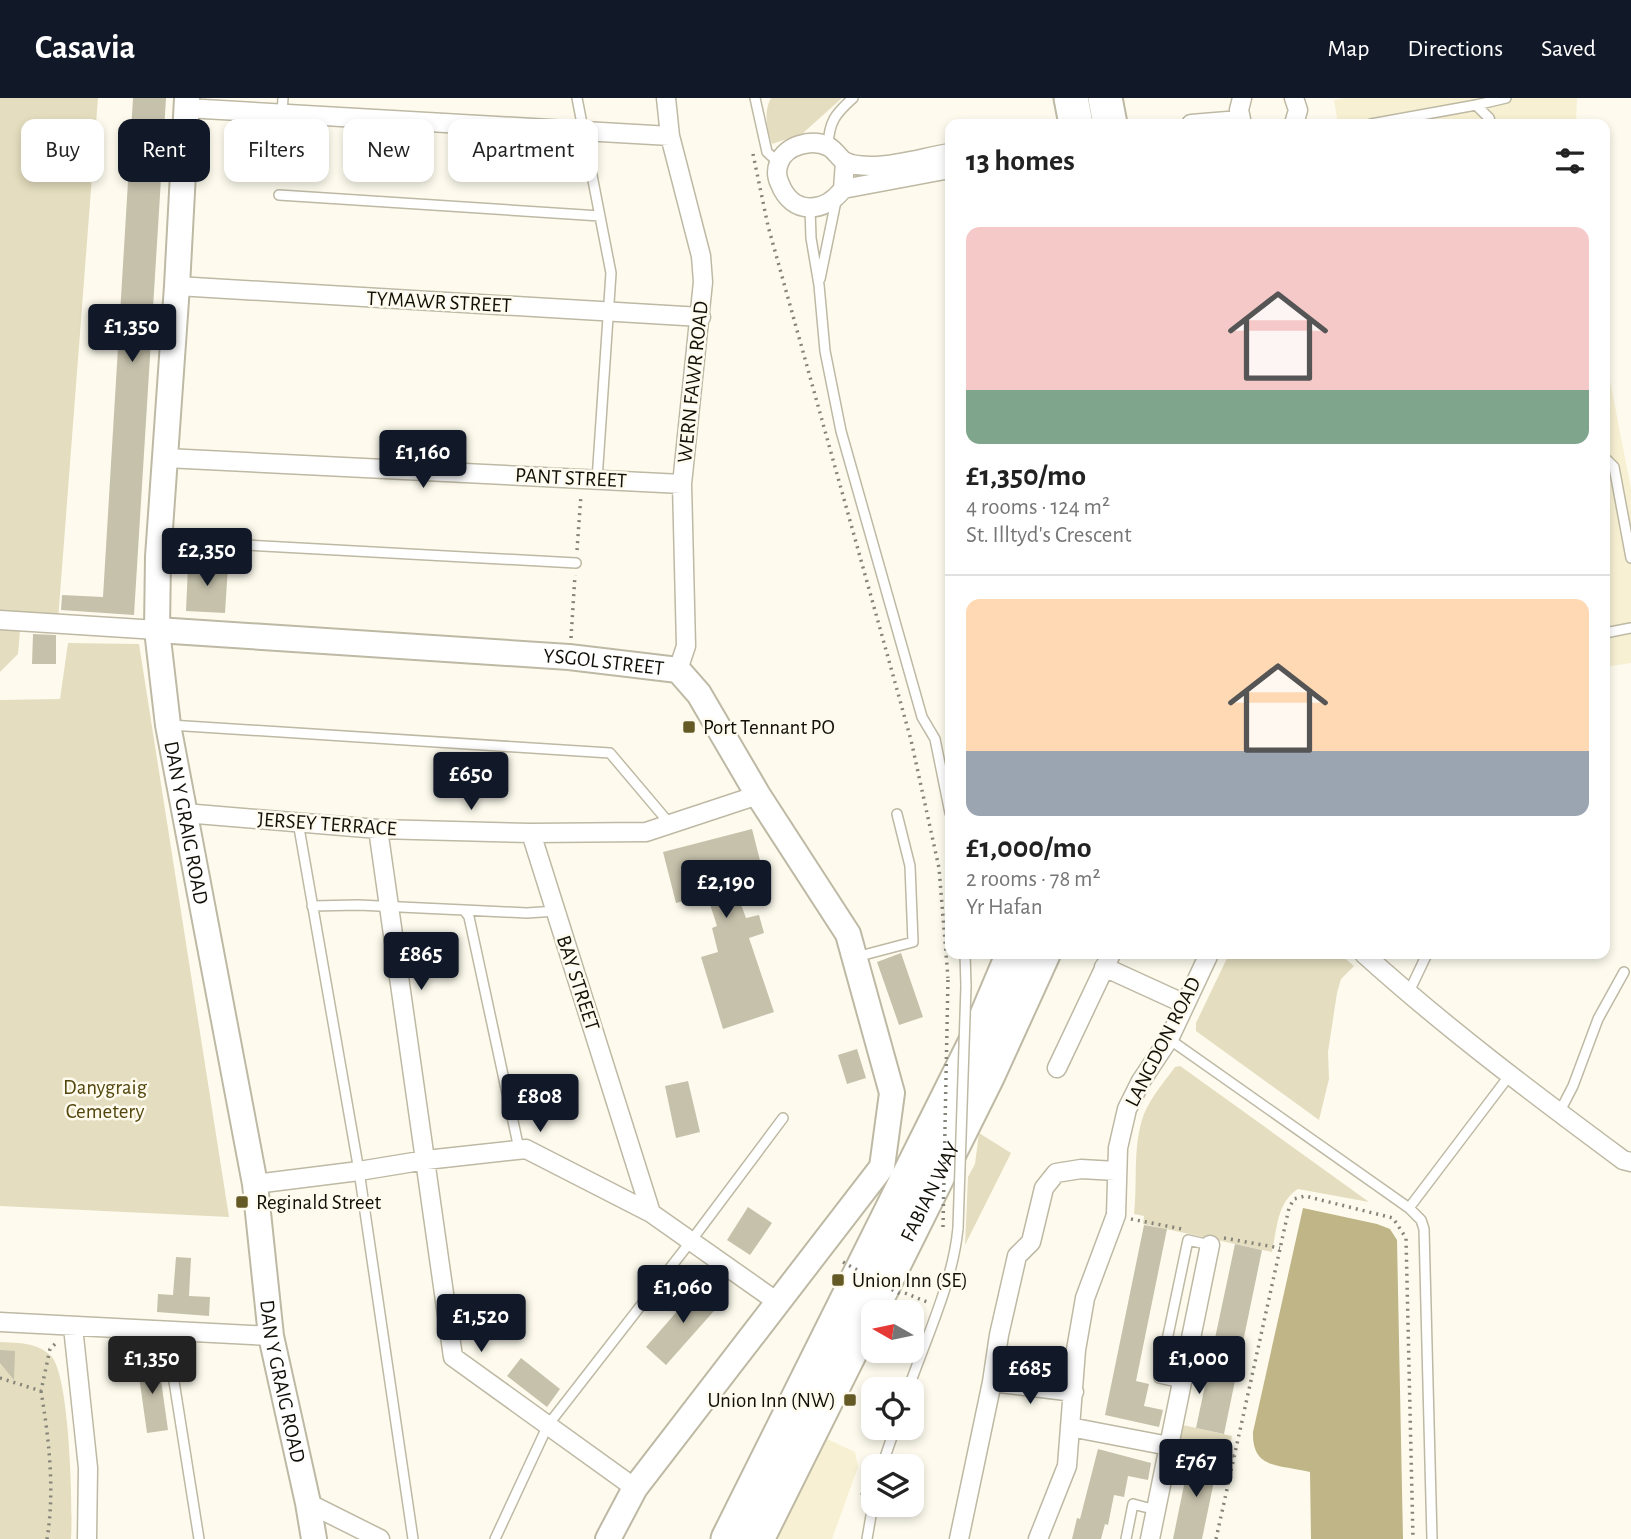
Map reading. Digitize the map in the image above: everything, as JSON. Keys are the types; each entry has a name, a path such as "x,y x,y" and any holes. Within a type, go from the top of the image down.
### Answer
{"highway":[{"path":"1071,98 1075,119"},
{"path":"1105,98 1109,119"},
{"name":"FABIAN WAY","path":"729,1539 971,1052 1011,959"},
{"name":"FABIAN WAY","path":"758,1539 982,1089 1041,959"}],"street":[{"name":"WERN FAWR ROAD","path":"666,98 670,136 701,256 703,282 682,484 687,646 678,670"},
{"path":"1240,119 1239,110 1242,98"},
{"path":"1294,98 1297,110 1295,119"},
{"path":"187,103 283,106 448,120"},
{"name":"DAN Y GRAIG ROAD","path":"187,103 159,557 157,630 168,724 255,1184 271,1336 314,1539"},
{"path":"598,132 670,136"},
{"path":"945,154 878,166 845,162 828,146 811,143 798,145 787,152 779,163 777,178 784,194 793,202 810,208 829,203 840,193 945,170"},
{"path":"840,193 845,162"},
{"name":"TYMAWR STREET","path":"177,286 701,317"},
{"name":"PANT STREET","path":"166,458 682,484"},
{"name":"YSGOL STREET","path":"0,620 555,656 678,670 699,694 758,795 848,934 892,1093 882,1167 776,1301"},
{"name":"JERSEY TERRACE","path":"184,813 378,829 531,833 646,832 758,795"},
{"path":"378,829 453,1357 635,1488"},
{"name":"BAY STREET","path":"531,833 651,1213"},
{"name":"LANGDON ROAD","path":"1038,1539 1067,1466 1076,1350 1085,1298 1116,1216 1118,1148 1127,1109 1141,1081 1169,1039 1207,959"},
{"path":"1370,959 1508,1076 1628,1165"},
{"path":"1057,1068 1107,960 1185,1004"},
{"path":"255,1184 526,1149 651,1213 776,1301 635,1488 608,1539"},
{"path":"960,1539 1017,1256 1031,1242 1044,1188 1056,1173 1081,1169 1116,1171"},
{"path":"1150,1539 1210,1245"},
{"path":"0,1322 271,1336"},
{"path":"73,1326 88,1468 87,1539"},
{"path":"992,1382 1074,1392"},
{"path":"1070,1427 1169,1444"},
{"path":"308,1503 380,1539"}],"lane":[{"path":"577,98 581,119"},
{"path":"828,146 829,128 839,110 853,98"},
{"path":"1399,119 1506,98"},
{"path":"757,100 767,152 779,163"},
{"path":"1476,105 1489,119"},
{"path":"593,182 611,273 597,480"},
{"path":"819,285 832,212 840,193"},
{"path":"279,195 600,216"},
{"path":"810,208 811,238 819,285 825,351 841,431 922,717 935,739 945,788"},
{"path":"1610,463 1614,467 1631,558"},
{"path":"159,557 191,559 192,542 576,563"},
{"path":"1610,630 1631,628"},
{"path":"168,724 610,753 670,824"},
{"path":"855,958 913,942 910,866 897,814"},
{"path":"298,822 359,1171 413,1539"},
{"path":"312,906 358,905 527,913 556,911"},
{"path":"464,910 469,917 491,1012 519,1149"},
{"path":"913,1377 942,1297 958,1228 965,959"},
{"path":"1408,994 1425,959"},
{"path":"1559,1113 1573,1086 1598,1019 1624,972"},
{"path":"1169,1039 1409,1208 1421,1220 1424,1229 1432,1539"},
{"path":"1409,1208 1508,1076"},
{"path":"495,1539 548,1425 783,1118"},
{"path":"1182,1383 1159,1378 1188,1240 1210,1245"},
{"path":"1177,1292 1199,1297"},
{"path":"166,1331 199,1539"},
{"path":"1125,1539 1133,1504 1156,1510"},
{"path":"867,1539 871,1517"}],"path":[{"path":"752,149 768,226 911,740 939,868 945,941"},
{"path":"943,1227 946,959"},
{"path":"1216,1539 1289,1208 1294,1199 1305,1196 1393,1218 1406,1238 1413,1539"},
{"path":"843,1262 900,1294 908,1293 929,1302"},
{"path":"47,1539 51,1513 47,1427 40,1391 50,1349 73,1326"},
{"path":"0,1378 40,1391"},
{"path":"1169,1444 1234,1456"}],"shaded area":[{"path":"1577,98 1576,119 1337,119 1334,100"},
{"path":"1610,381 1631,489 1631,663 1610,666"},
{"path":"1303,1208 1377,1224 1390,1229 1397,1240 1403,1539 1311,1539 1310,1472 1269,1463 1257,1453 1254,1444 1253,1432"},
{"path":"825,1438 855,1452 858,1467 832,1539 775,1539"}],"green space":[{"path":"0,98 98,98 96,119 21,119 21,182 92,182 57,633 20,630 18,654 0,672"},
{"path":"771,98 842,98 802,134 772,144 766,115"},
{"name":"Danygraig Cemetery","path":"68,643 139,644 229,1217 0,1206 0,700 60,699"},
{"path":"1227,959 1346,959 1354,966 1341,979 1337,993 1328,1052 1329,1079 1319,1120 1196,1031 1196,1023"},
{"path":"1180,1066 1369,1202 1298,1189 1291,1194 1282,1209 1272,1252 1143,1224 1144,1216 1134,1214 1140,1126 1154,1096 1175,1067"},
{"path":"979,1133 1011,1153 965,1245 968,1177 975,1164"},
{"path":"0,1342 40,1348 51,1356 57,1368 69,1443 71,1539 0,1539"},
{"path":"1183,1425 1232,1436 1229,1452 1179,1441"},
{"path":"1177,1449 1228,1460 1223,1479 1215,1477 1218,1461 1191,1456 1187,1471 1173,1468"}],"building":[{"path":"133,98 166,98 165,119 132,119"},
{"path":"128,182 161,182 134,615 61,610 62,595 103,597"},
{"path":"188,566 228,566 225,613 186,611"},
{"path":"33,634 56,635 56,664 32,664"},
{"path":"752,829 765,880 735,888 746,918 759,915 764,933 749,938 774,1012 723,1029 701,957 718,952 712,928 717,926 707,895 676,903 663,852"},
{"path":"901,953 923,1017 899,1025 877,962"},
{"path":"857,1049 866,1078 847,1084 838,1055"},
{"path":"688,1081 700,1132 676,1138 665,1086"},
{"path":"748,1207 772,1223 750,1255 727,1240"},
{"path":"1144,1225 1167,1229 1136,1381 1149,1384 1144,1406 1163,1410 1159,1427 1105,1415"},
{"path":"1235,1244 1262,1250 1224,1434 1196,1428"},
{"path":"176,1257 191,1258 189,1296 210,1297 209,1316 157,1312 158,1294 173,1295"},
{"path":"700,1285 721,1303 666,1365 646,1347"},
{"path":"0,1350 15,1351 14,1380 0,1363"},
{"path":"521,1358 560,1389 547,1407 507,1376"},
{"path":"158,1359 168,1430 147,1433 137,1362"},
{"path":"1098,1449 1151,1463 1148,1480 1128,1476 1124,1497 1114,1495 1108,1525 1105,1524 1101,1539 1072,1539 1077,1518 1080,1519"},
{"path":"1190,1456 1218,1462 1202,1539 1173,1539"}],"place":[{"name":"Port Tennant PO","path":"689,727"},
{"name":"Reginald Street","path":"242,1202"},
{"name":"Union Inn (SE)","path":"838,1280"},
{"name":"Union Inn (NW)","path":"850,1400"}]}
